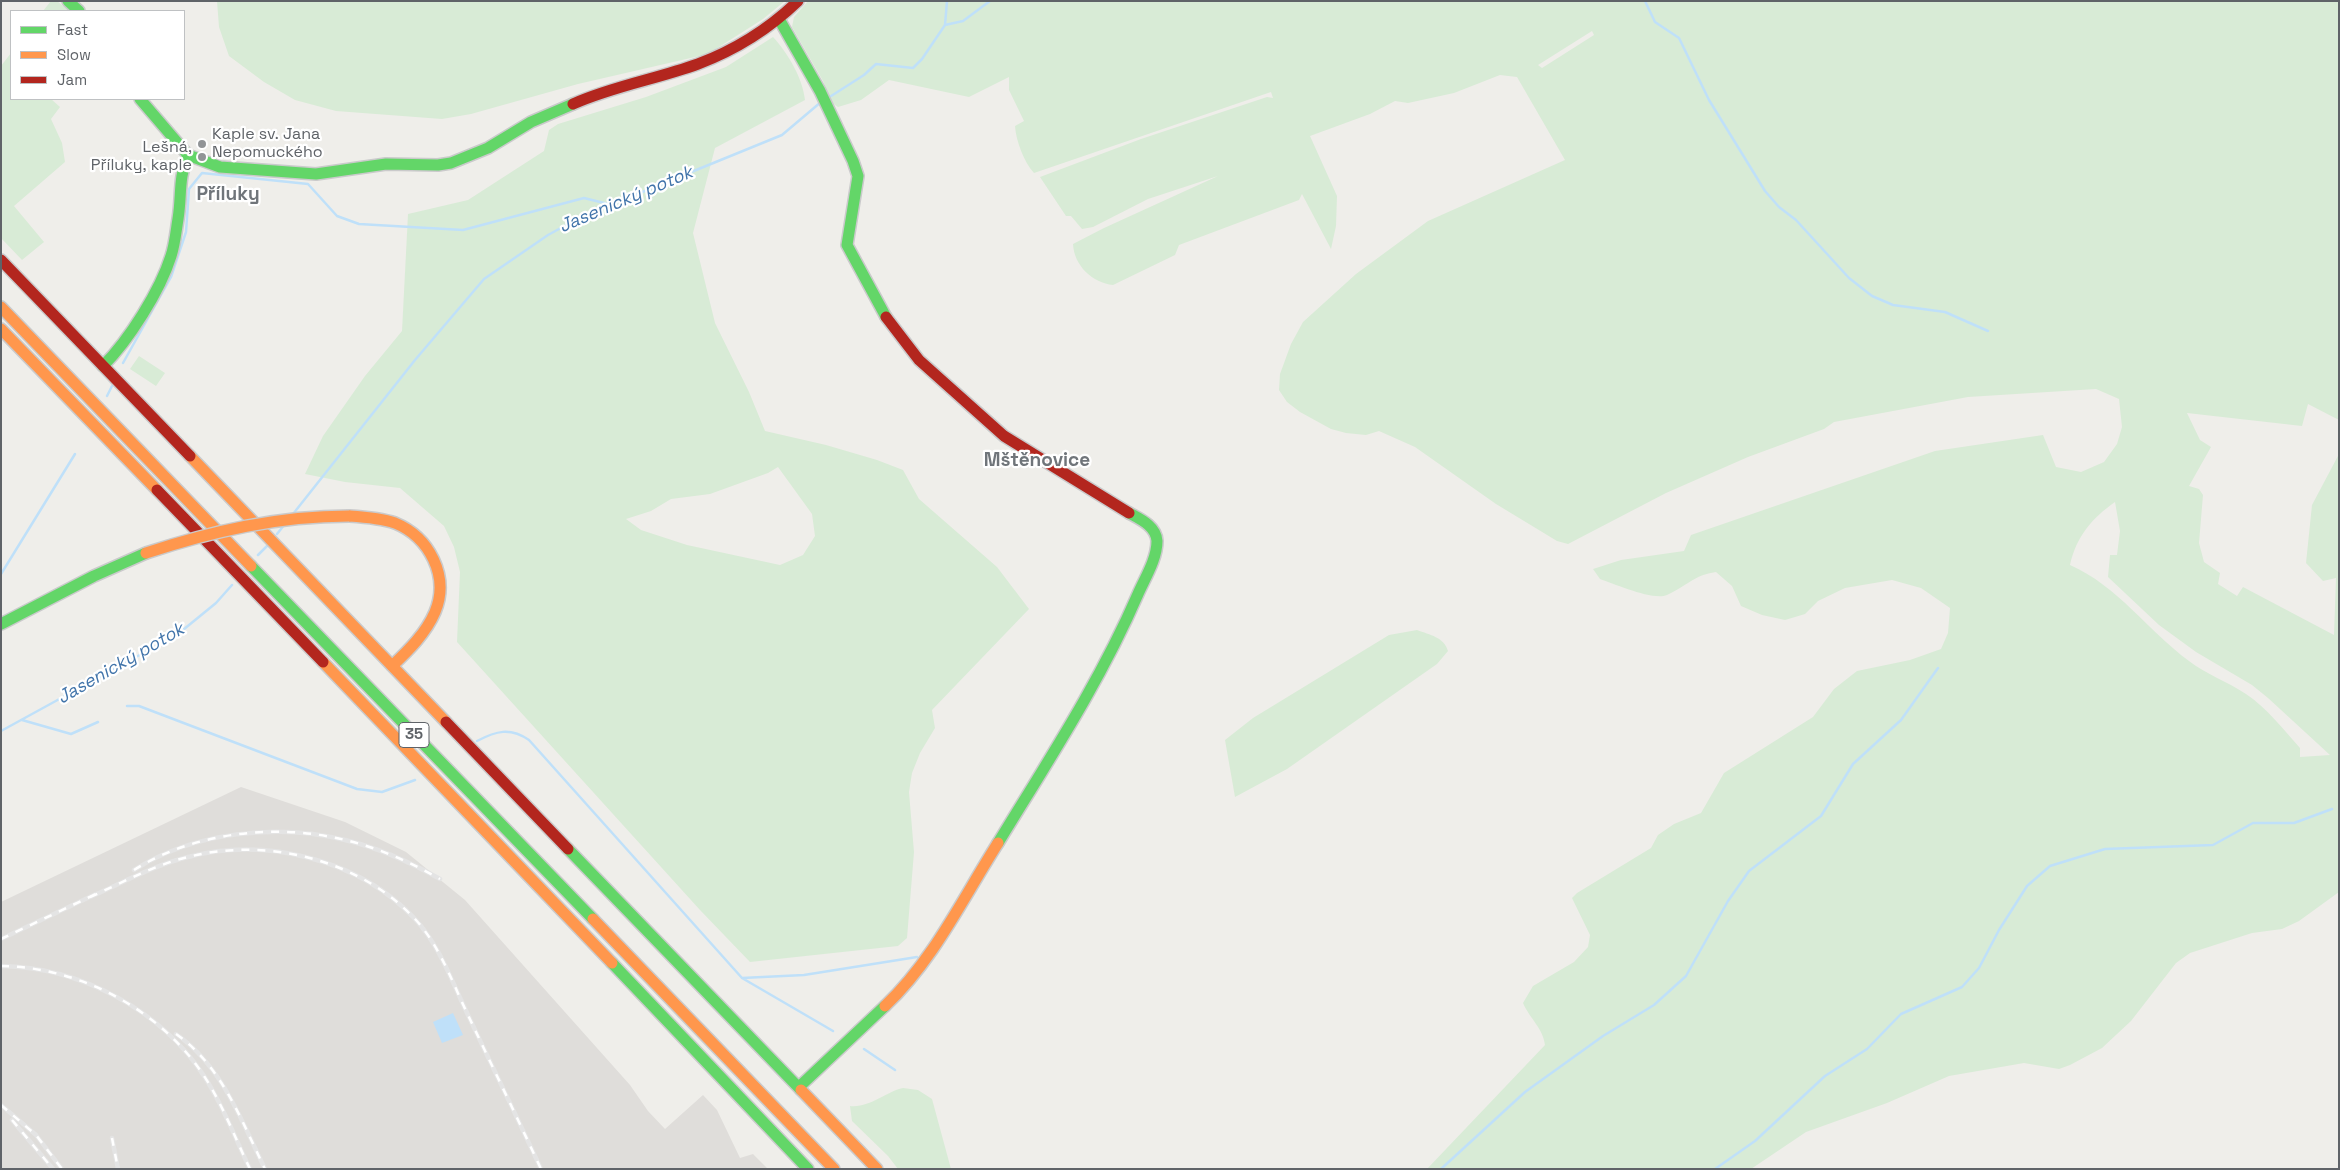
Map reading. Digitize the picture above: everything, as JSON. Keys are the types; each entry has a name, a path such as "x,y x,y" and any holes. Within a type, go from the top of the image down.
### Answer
{"main road":[{"path":"68,1 77,10"},
{"path":"141,100 188,155 220,167 316,174 360,166 386,164 438,165 451,163 488,148 531,122 584,98 706,61 730,50 779,19 798,1"},
{"path":"779,19 820,91 853,160 858,176 847,245 881,310 913,353 1004,436 1032,455 1150,525 1157,538 1156,556 1117,643 1086,699 932,949 904,988 799,1087"},
{"path":"103,366 120,349 155,291 171,256 179,212 181,172 188,155"},
{"path":"1,260 877,1169"},
{"name":"35","path":"1,307 834,1169"},
{"name":"35","path":"1,328 503,848 808,1169"},
{"path":"1,624 94,576 146,553 202,534 243,524 293,517 349,516 387,520 408,530 427,547 438,570 440,579 438,600 431,620 418,638 392,666"}],"shaded area":[{"path":"241,787 345,822 406,852 465,900 630,1085 648,1111 665,1129 703,1095 717,1110 740,1158 753,1154 768,1169 1,1169 1,902"}],"green space":[{"path":"51,1 57,1 68,10 44,10"},
{"path":"217,1 785,1 763,19 708,54 578,84 471,114 442,119 336,111 295,100 264,82 229,56 219,27"},
{"path":"808,1 2339,1 2339,420 2308,404 2302,426 2187,413 2200,440 2211,447 2189,486 2199,489 2203,495 2199,543 2204,562 2220,573 2218,584 2237,596 2243,587 2334,635 2336,578 2323,581 2306,563 2312,505 2339,454 2339,892 2299,921 2282,929 2252,933 2190,953 2176,963 2131,1021 2102,1048 2070,1065 2059,1069 2024,1063 1949,1076 1887,1103 1806,1132 1751,1169 1427,1169 1545,1045 1539,1028 1523,1003 1533,986 1574,962 1588,947 1590,935 1572,898 1577,893 1651,848 1658,835 1674,824 1701,813 1724,773 1813,717 1834,689 1857,671 1910,660 1941,649 1948,633 1950,608 1921,588 1892,580 1845,588 1818,601 1805,614 1785,620 1762,615 1741,606 1732,586 1716,572 1708,573 1667,595 1653,596 1600,579 1593,569 1621,560 1684,551 1691,535 1935,451 2043,435 2056,467 2081,472 2104,462 2117,444 2122,427 2119,399 2096,389 1968,397 1834,422 1824,429 1748,457 1666,493 1568,544 1557,541 1496,504 1415,447 1379,431 1366,435 1331,429 1300,412 1287,402 1279,390 1280,374 1291,344 1303,322 1356,274 1428,221 1565,160 1517,77 1500,75 1454,93 1408,103 1395,101 1370,114 1310,136 1337,196 1336,226 1331,249 1302,194 1299,200 1179,245 1175,255 1113,285 1098,281 1086,272 1077,259 1073,244 1218,176 1148,199 1093,227 1082,229 1071,216 1066,216 1040,177 1141,139 1267,97 1273,98 1271,92 1034,173 1021,151 1017,138 1015,126 1024,121 1009,90 1009,77 969,97 889,80 861,100 838,107 832,103 823,81 792,27 794,17","holes":["1592,31 1594,35 1542,68 1538,65","2115,502 2120,531 2117,555 2110,555 2108,577 2159,625 2196,652 2252,685 2330,755 2300,757 2300,748 2254,700 2189,661 2118,597 2087,574 2070,565 2076,546 2086,529"]},
{"path":"773,37 794,67 804,92 805,100 715,148 693,233 715,323 749,392 765,431 826,445 903,470 919,499 997,567 1029,609 932,710 935,728 920,753 912,773 909,792 914,852 907,938 898,946 750,962 700,910 457,642 460,572 454,547 444,526 400,488 345,482 305,474 323,436 365,376 402,331 408,214 468,200 544,151 549,130 558,124 646,97 726,67","holes":["778,467 812,514 815,536 803,555 780,565 687,545 641,530 626,519 651,511 671,499 710,494 768,473"]},
{"path":"10,54 10,100 52,100 60,107 51,119 62,143 65,162 14,206 44,242 22,260 1,238 1,66"},
{"path":"139,356 165,373 156,386 130,369"},
{"path":"1417,630 1436,637 1446,646 1448,651 1437,664 1287,769 1235,797 1225,740 1253,718 1389,635"},
{"path":"903,1088 918,1090 932,1099 951,1169 898,1169 888,1156 852,1121 850,1106 864,1105"}],"water":[{"path":"453,1013 463,1035 442,1043 433,1022"}],"waterway":[{"name":"Jasenický potok","path":"828,98 864,75 876,64 913,68 922,59 945,25 947,1"},
{"path":"945,25 963,21 990,1"},
{"path":"1645,1 1655,22 1679,38 1709,100 1765,191 1779,207 1796,220 1849,278 1872,296 1893,305 1945,312 1988,331"},
{"name":"Jasenický potok","path":"293,514 415,360 484,279 548,235 581,217 782,135 821,102"},
{"path":"123,363 171,277 186,232 189,189 202,173 308,184 337,216 359,224 463,230 584,198 608,204"},
{"path":"107,396 112,386"},
{"path":"1,574 75,454"},
{"name":"Jasenický potok","path":"277,534 285,524"},
{"name":"Jasenický potok","path":"258,555 268,545"},
{"name":"Jasenický potok","path":"1,731 178,634 216,603 232,585"},
{"path":"1441,1169 1525,1092 1603,1036 1654,1005 1686,976 1728,901 1749,871 1821,816 1853,764 1901,720 1938,668"},
{"path":"127,706 139,706 357,789 382,792 415,780"},
{"path":"22,720 71,734 98,722"},
{"path":"477,741 503,732 516,733 529,740 742,978 833,1031"},
{"path":"1715,1169 1755,1141 1825,1076 1867,1049 1901,1014 1962,987 1979,968 1999,930 2027,886 2050,866 2105,849 2213,845 2253,823 2294,823 2332,809"},
{"path":"742,978 804,975 917,957"},
{"path":"864,1049 895,1070"}],"railway":[{"path":"134,870 158,857 209,839 236,834 292,832 319,835 370,847 406,861 440,879"},
{"path":"90,897 175,860 218,851 279,852 310,858 339,868 367,881 392,898 415,919 432,941 541,1169"},
{"path":"1,939 96,894"},
{"path":"1,966 31,968 60,974 89,984 142,1012 186,1052 204,1076 223,1110 250,1169"},
{"path":"176,1034 192,1047 218,1078 229,1095 265,1169"},
{"path":"1,1105 36,1135 62,1169"},
{"path":"12,1120 53,1169"},
{"path":"112,1138 118,1169"}],"traffic: fast":[{"path":"68,1 78,10"},
{"path":"779,19 820,91 853,161 858,176 847,245 886,317"},
{"path":"141,100 188,155 220,167 316,174 386,164 438,165 451,163 488,148 531,122 573,104"},
{"path":"103,366 123,343 143,314 166,270 174,242 181,179 188,155"},
{"path":"998,843 1090,690 1123,627 1153,561 1157,541 1154,531 1147,524 1129,513"},
{"path":"1,624 94,576 146,553"},
{"path":"251,566 593,919"},
{"path":"568,849 801,1090"},
{"path":"612,963 808,1169"},
{"path":"799,1087 885,1006"}],"traffic: slow":[{"path":"1,307 251,566"},
{"path":"1,329 157,490"},
{"path":"190,456 446,722"},
{"path":"349,516 384,520 407,529 427,548 438,572 440,585 435,612 427,627 416,641 392,666"},
{"path":"146,553 246,526 297,519 349,516"},
{"path":"323,662 612,963"},
{"path":"885,1006 933,949 998,843"},
{"path":"593,919 834,1169"},
{"path":"801,1090 877,1169"}],"traffic: jam":[{"path":"573,104 604,92 698,64 712,58 739,45 764,29 798,1"},
{"path":"1,260 190,456"},
{"path":"886,317 919,360 1004,436 1129,513"},
{"path":"157,490 323,662"},
{"path":"446,722 568,849"}],"place":[{"name":"Kaple sv. Jana Nepomuckého","path":"202,144"},
{"name":"Lešná, Příluky, kaple","path":"202,157"}],"district":[{"name":"Příluky","path":"228,195"},
{"name":"Mštěnovice","path":"1037,461"}]}
